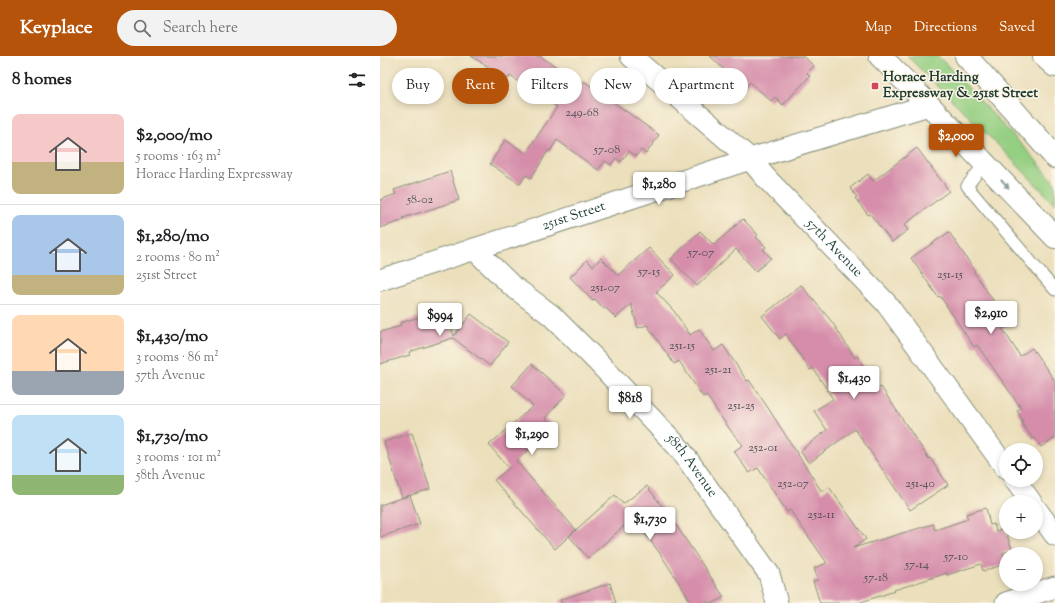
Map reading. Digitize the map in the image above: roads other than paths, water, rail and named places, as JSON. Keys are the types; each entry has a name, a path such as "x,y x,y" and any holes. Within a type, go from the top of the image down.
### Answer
{"main road":[{"path":"880,56 929,104 1055,237"},
{"path":"966,56 1055,157"},
{"path":"974,56 1055,134"},
{"path":"1044,56 1055,66"}],"street":[{"name":"57th Avenue","path":"631,56 750,159 766,178 886,303 999,458"},
{"name":"251st Street","path":"380,280 750,159 929,104"},
{"name":"58th Avenue","path":"474,249 511,285 551,315 596,360 680,449 769,574 777,603"},
{"path":"1043,519 1055,535"},
{"path":"1006,603 1055,587"}],"lane":[{"path":"985,163 966,186 1055,290"}],"place":[{"name":"Horace Harding Expressway & 251st Street","path":"875,86"}]}
